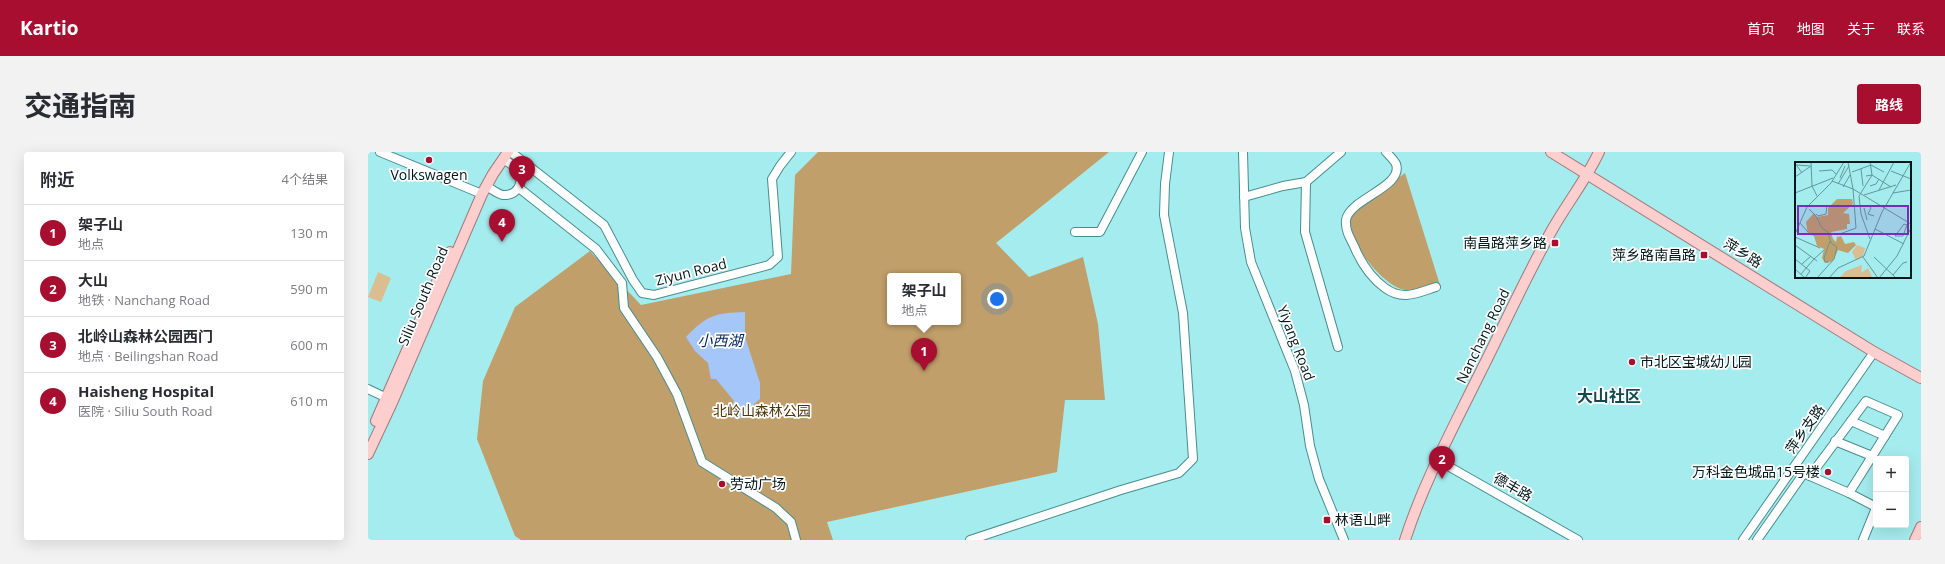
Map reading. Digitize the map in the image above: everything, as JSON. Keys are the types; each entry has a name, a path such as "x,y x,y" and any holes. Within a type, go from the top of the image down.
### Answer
{"main road":[{"name":"萍乡路","path":"1551,152 1874,352 1921,378"},
{"name":"Nanchang Road","path":"1405,540 1423,490 1441,452 1552,230 1588,175 1599,152"},
{"name":"Siliu South Road","path":"368,439 482,191 504,154"},
{"name":"Siliu South Road","path":"368,454 391,405 482,191"},
{"path":"1915,540 1921,527"}],"street":[{"path":"380,152 482,191 503,195 515,192 519,188 521,179 519,172 504,154"},
{"name":"Ziyun Road","path":"512,152 604,225 633,280 642,293 654,295 769,265 778,257 772,179 780,166 792,152"},
{"path":"1075,232 1100,232 1142,152"},
{"path":"970,540 1121,490 1179,473 1193,459 1183,313 1164,215 1165,184 1169,152"},
{"name":"Yiyang Road","path":"1243,152 1244,228 1251,262 1294,371 1304,405 1310,446 1318,479 1344,540"},
{"path":"1244,197 1283,186 1306,182 1341,152"},
{"path":"1386,152 1396,163 1396,171 1391,181 1349,211 1346,221 1347,230 1359,258 1373,279 1391,292 1401,296 1411,295 1436,287"},
{"path":"1306,182 1305,232 1338,347"},
{"path":"519,188 596,249 622,283 624,308 657,357 677,394 702,462 776,508 791,522 796,540"},
{"name":"萍乡支路","path":"1743,540 1874,352"},
{"path":"368,389 387,398"},
{"path":"1810,476 1866,401 1898,415 1849,493"},
{"path":"1851,421 1885,436"},
{"path":"1836,441 1872,456"},
{"name":"德丰路","path":"1441,452 1448,466 1578,540"},
{"path":"1757,540 1804,473 1849,493 1873,506"},
{"path":"1779,489 1789,494"},
{"path":"1863,540 1873,515"}],"shaded area":[{"path":"378,272 391,278 381,302 368,297"}],"green space":[{"name":"北岭山森林公园","path":"818,152 1109,152 996,243 1029,277 1083,257 1098,324 1105,400 1065,400 1057,472 827,522 833,540 521,540 515,536 477,439 483,381 515,307 590,251 641,305 791,274 795,175"},
{"path":"1405,173 1440,285 1405,290 1392,284 1382,277 1364,256 1357,245 1353,233 1351,222 1352,212"}],"water":[{"name":"小西湖","path":"745,312 745,337 760,383 760,399 754,404 752,413 744,418 735,419 730,412 734,401 716,379 711,379 708,363 695,351 686,337 700,324 712,317 726,313"}],"place":[{"name":"Volkswagen","path":"429,160"},
{"name":"北岭山森林公园西门","path":"522,189"},
{"name":"Haisheng Hospital","path":"502,242"},
{"name":"南昌路萍乡路","path":"1555,243"},
{"name":"萍乡路南昌路","path":"1704,255"},
{"name":"市北区宝城幼儿园","path":"1632,362"},
{"name":"架子山","path":"924,371"},
{"name":"万科金色城品15号楼","path":"1828,472"},
{"name":"大山","path":"1442,479"},
{"name":"劳动广场","path":"722,484"},
{"name":"林语山畔","path":"1327,520"}],"district":[{"name":"大山社区","path":"1609,396"}]}
